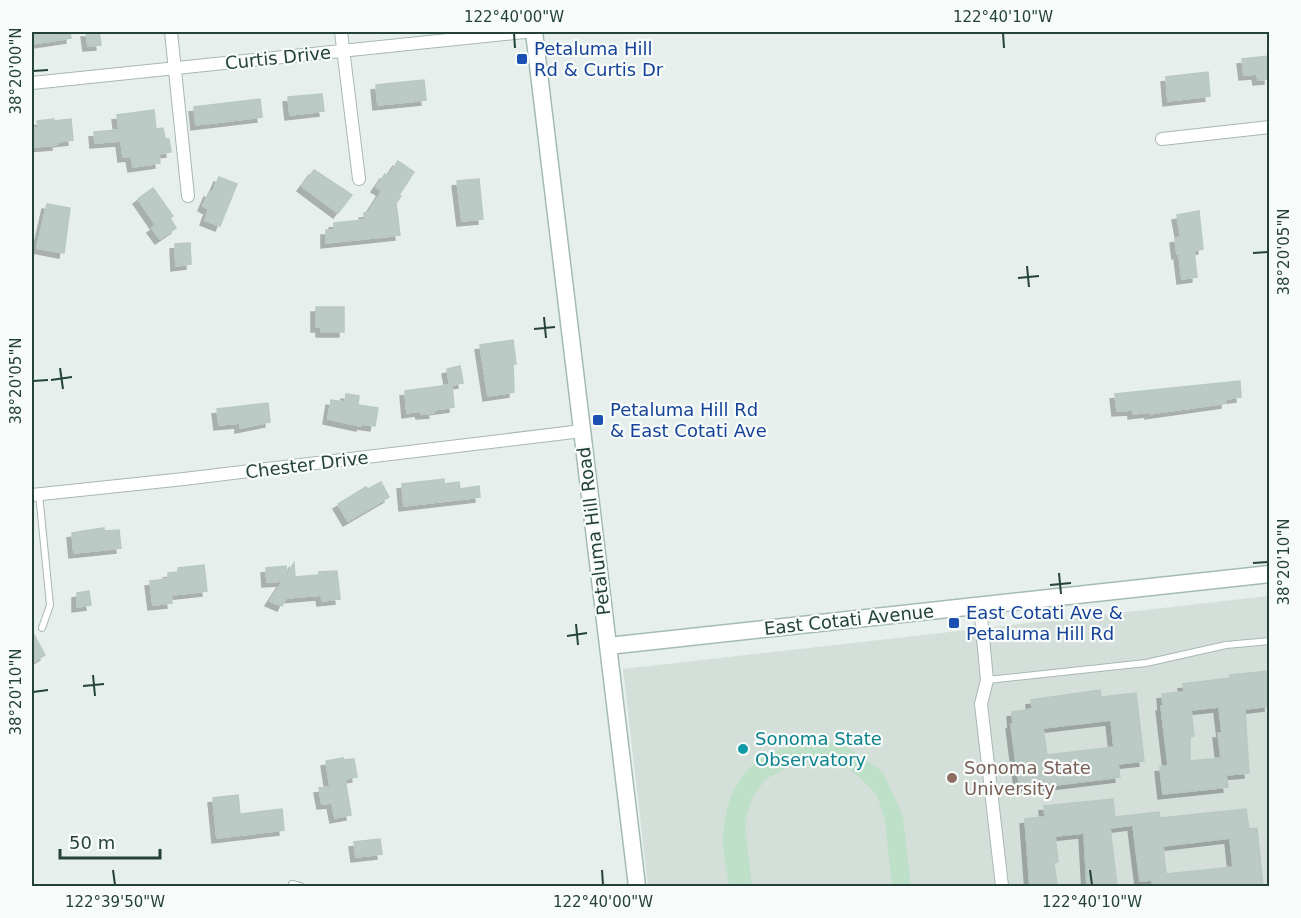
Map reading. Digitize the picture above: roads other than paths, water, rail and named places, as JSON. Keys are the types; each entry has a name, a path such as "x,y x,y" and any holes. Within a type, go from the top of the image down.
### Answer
{"main road":[{"name":"Petaluma Hill Road","path":"534,32 637,886"},
{"name":"East Cotati Avenue","path":"608,646 1269,574"}],"street":[{"path":"171,32 188,196"},
{"path":"340,32 359,179"},
{"name":"Curtis Drive","path":"32,83 525,32"},
{"path":"1162,139 1269,128"},
{"name":"Chester Drive","path":"35,495 582,431"},
{"path":"980,606 987,680 981,704 1002,886"}],"lane":[{"path":"35,495 50,605 42,628"},
{"path":"987,680 1152,662 1226,645 1269,641"},
{"path":"292,884 300,886"},
{"path":"631,886 637,886"}],"place":[{"name":"Petaluma Hill Rd & Curtis Dr","path":"522,59"},
{"name":"Petaluma Hill Rd & East Cotati Ave","path":"598,420"},
{"name":"East Cotati Ave & Petaluma Hill Rd","path":"954,623"},
{"name":"Sonoma State Observatory","path":"743,749"},
{"name":"Sonoma State University","path":"952,778"}]}
